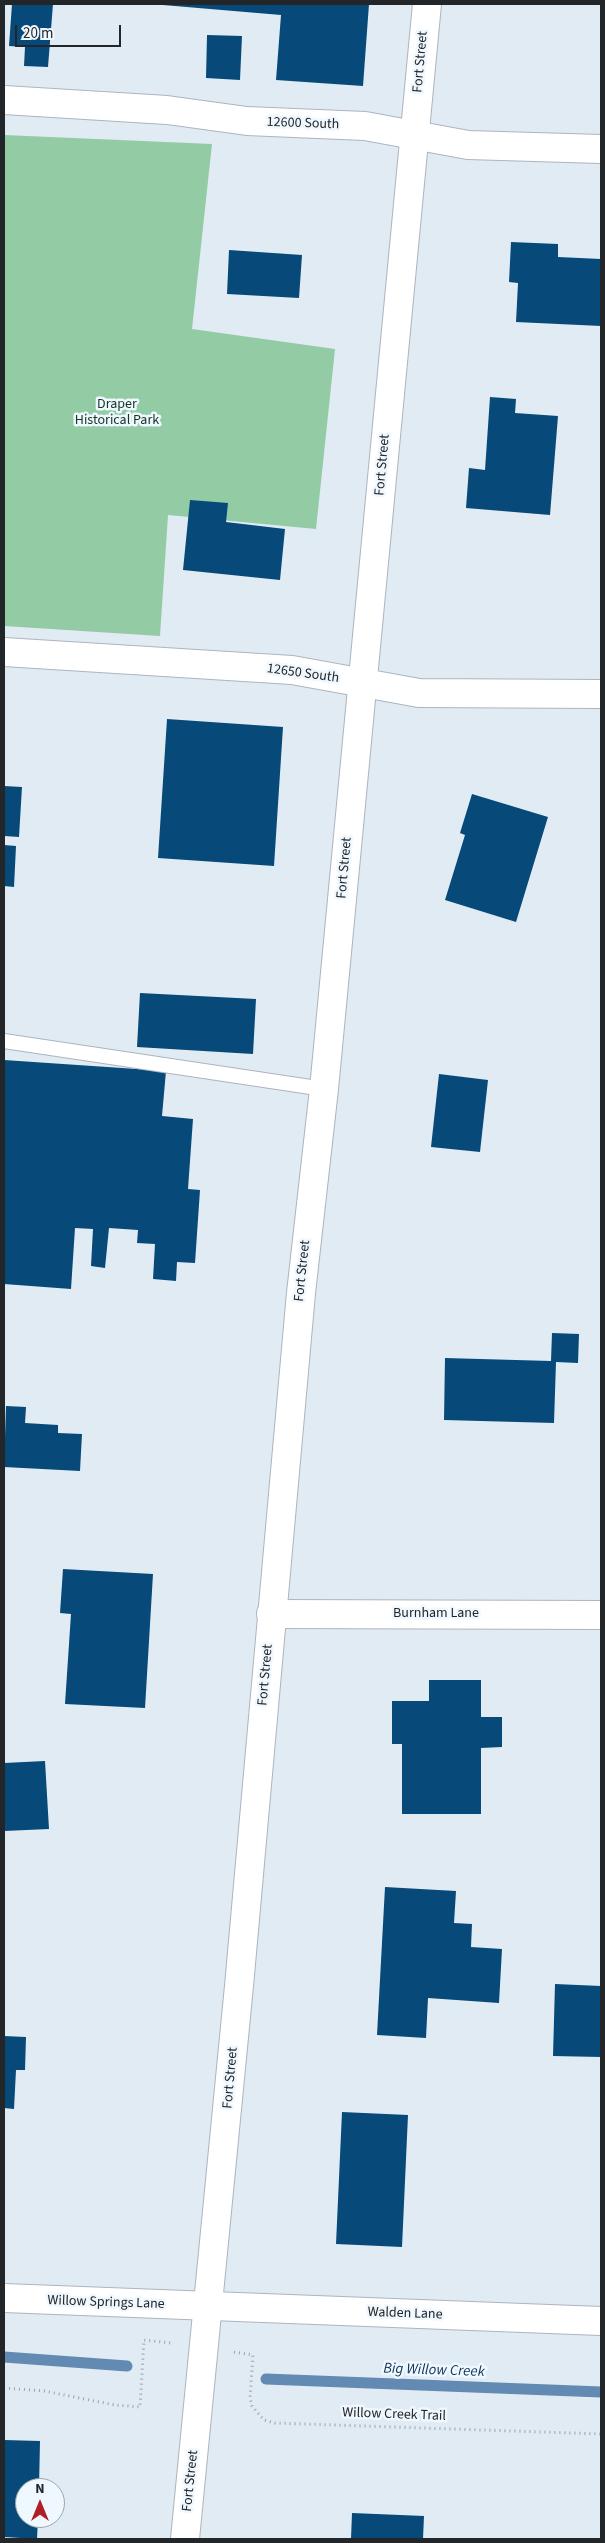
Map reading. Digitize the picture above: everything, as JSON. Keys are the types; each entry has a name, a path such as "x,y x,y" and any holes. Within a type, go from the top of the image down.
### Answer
{"street":[{"name":"Fort Street","path":"185,2539 209,2307 301,1293 324,1089 427,4"},
{"name":"12600 South","path":"4,100 167,110 247,121 364,126 468,145 601,150"},
{"name":"12650 South","path":"4,652 292,670 419,693 601,694"},
{"name":"Burnham Lane","path":"271,1614 601,1615"},
{"name":"Willow Springs Lane","path":"4,2298 209,2307"},
{"name":"Walden Lane","path":"209,2307 601,2321"}],"lane":[{"path":"4,1041 324,1089"}],"path":[{"path":"4,2388 44,2391 114,2405 140,2407 144,2340"},
{"name":"Willow Creek Trail","path":"246,2354 253,2355 250,2398 252,2406 264,2420 275,2423 601,2434"}],"green space":[{"name":"Draper Historical Park","path":"4,135 212,144 192,329 335,349 316,529 168,515 160,636 4,626"}],"building":[{"path":"12,4 53,4 48,67 24,66 25,47 9,46"},
{"path":"151,4 369,4 363,86 276,80 281,15"},
{"path":"207,35 242,36 240,80 206,78"},
{"path":"511,242 558,244 558,257 601,259 601,326 516,322 518,283 509,282"},
{"path":"229,250 302,255 299,298 227,294"},
{"path":"490,397 516,399 515,413 558,416 550,515 466,508 469,468 485,470"},
{"path":"190,500 228,503 226,522 285,529 280,580 183,570"},
{"path":"167,719 283,727 274,866 158,858"},
{"path":"4,786 22,787 19,837 4,836"},
{"path":"472,794 548,817 516,922 445,900 465,835 460,833"},
{"path":"4,845 16,846 14,887 4,886"},
{"path":"140,993 256,999 253,1054 137,1047"},
{"path":"4,1060 166,1071 162,1116 193,1119 188,1189 200,1190 195,1263 177,1262 176,1281 153,1279 155,1244 137,1243 138,1230 109,1228 105,1268 91,1266 93,1229 75,1228 71,1289 4,1284"},
{"path":"439,1074 488,1080 480,1152 431,1147"},
{"path":"552,1333 579,1334 578,1363 556,1362 554,1423 444,1420 445,1358 551,1361"},
{"path":"6,1406 26,1407 25,1423 58,1425 58,1433 82,1434 80,1471 4,1467"},
{"path":"63,1569 153,1574 145,1708 65,1704 71,1614 60,1613"},
{"path":"429,1680 481,1680 481,1717 502,1717 502,1747 481,1748 481,1814 402,1814 402,1744 392,1744 392,1701 429,1701"},
{"path":"45,1761 49,1829 4,1831 4,1763"},
{"path":"385,1887 456,1891 454,1923 472,1924 471,1947 502,1949 499,2003 428,1998 426,2038 377,2035"},
{"path":"555,1984 601,1986 601,2057 553,2056"},
{"path":"4,2036 26,2037 25,2070 16,2070 14,2109 4,2108"},
{"path":"342,2112 408,2115 402,2247 336,2244"},
{"path":"4,2440 40,2441 39,2478 15,2478 15,2528 38,2528 37,2539 4,2537"},
{"path":"352,2513 424,2516 423,2539 351,2539"}],"waterway":[{"name":"Big Willow Creek","path":"4,2357 127,2366"},
{"name":"Big Willow Creek","path":"266,2379 601,2392"}]}
